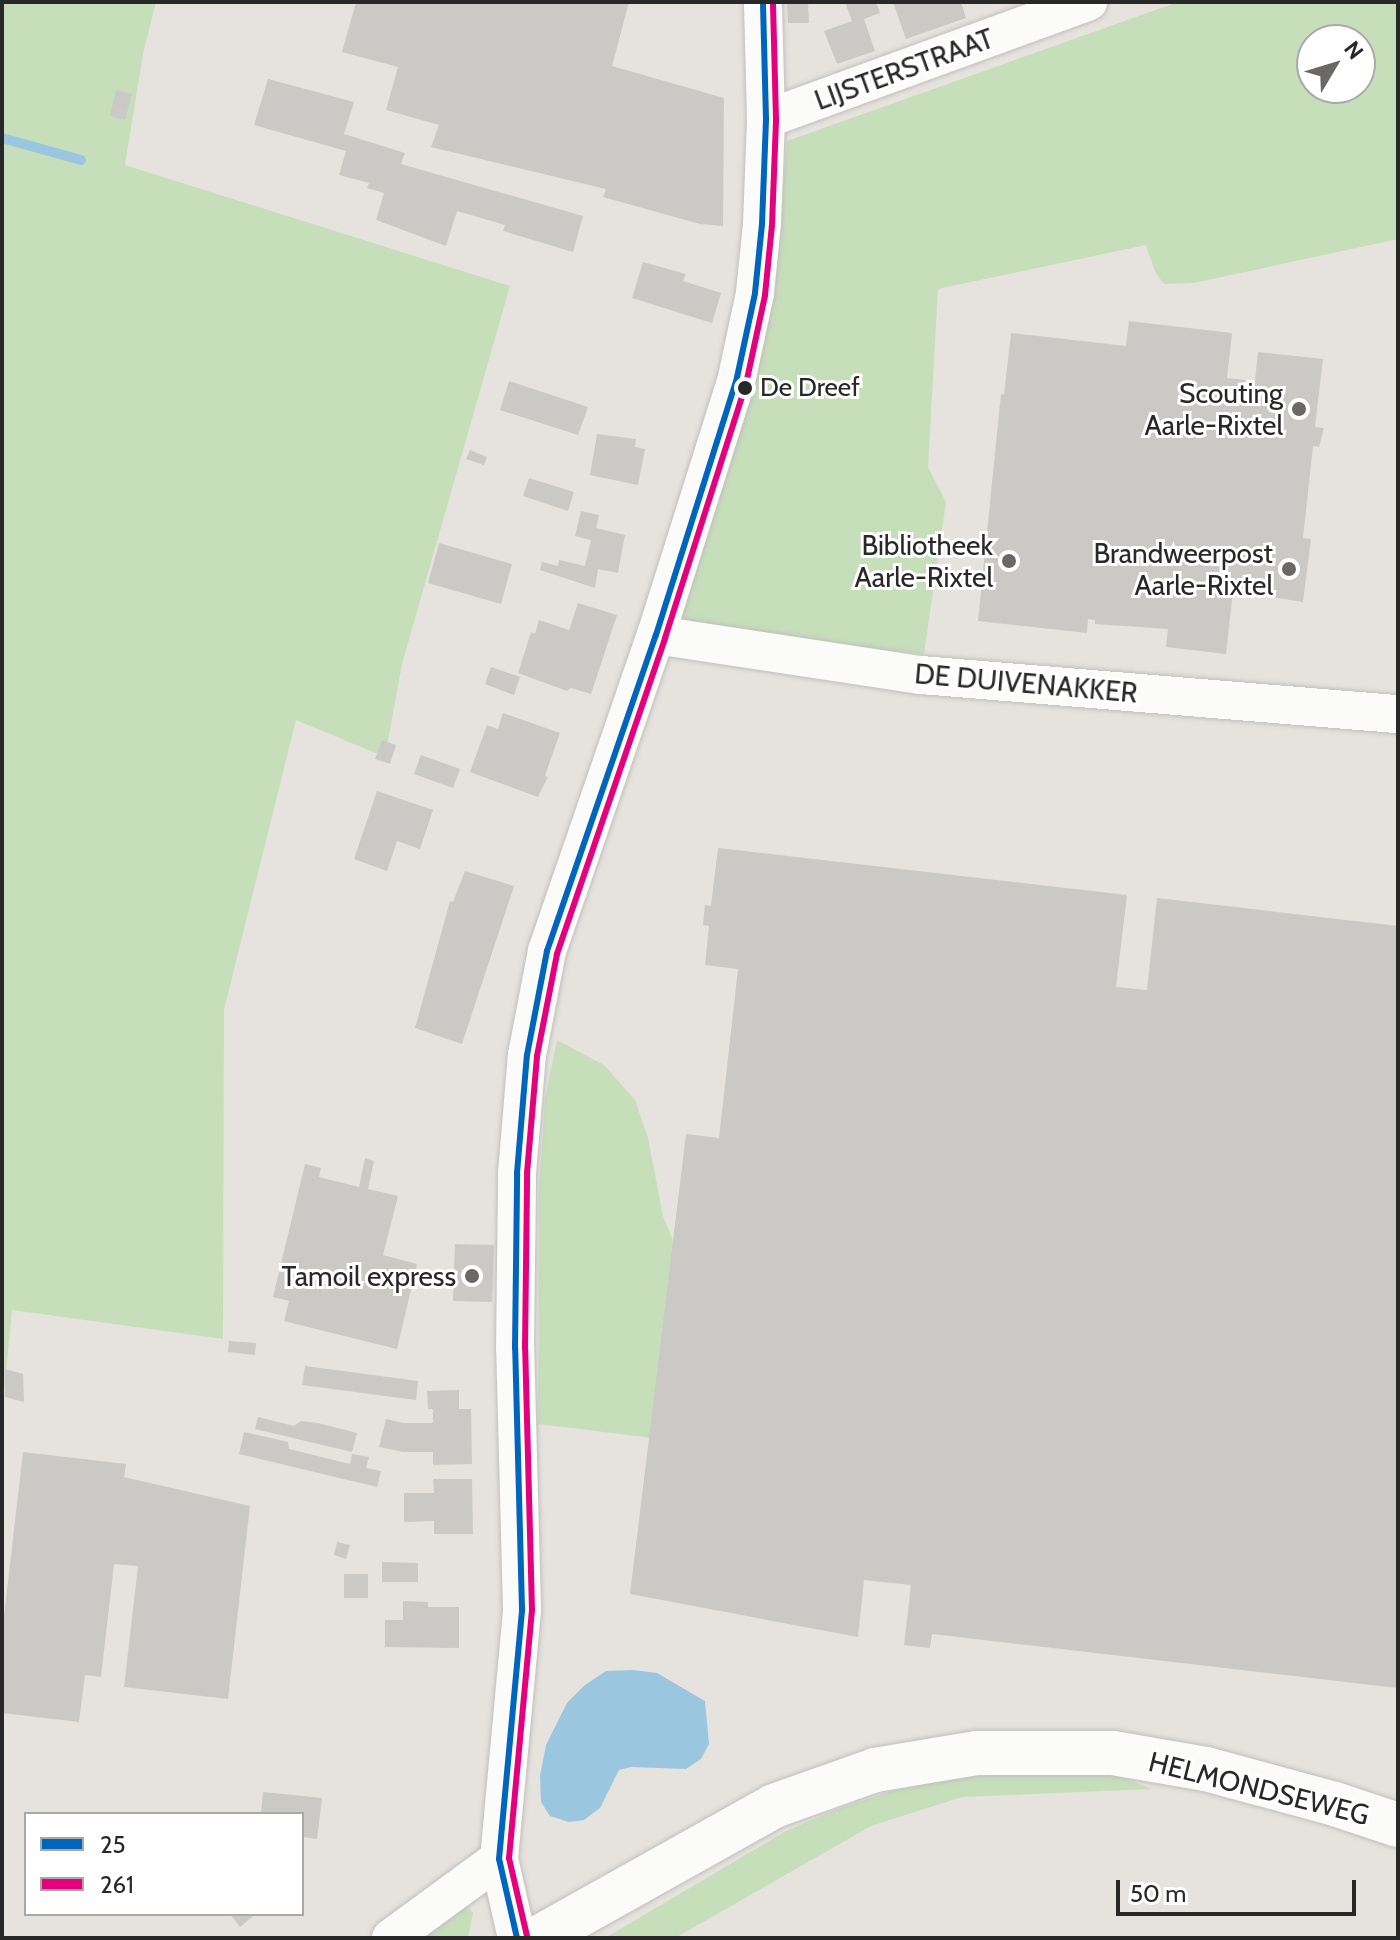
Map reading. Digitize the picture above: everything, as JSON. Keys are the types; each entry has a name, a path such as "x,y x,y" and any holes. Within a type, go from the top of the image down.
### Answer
{"street":[{"path":"517,1938 499,1859 522,1609 515,1348 517,1173 527,1055 547,951 656,635 736,382 755,293 766,119 763,2"},
{"name":"LIJSTERSTRAAT","path":"766,119 1088,2"},
{"name":"DE DUIVENAKKER","path":"656,635 921,675 1398,714"},
{"name":"HELMONDSEWEG","path":"538,1938 774,1806 875,1770 977,1753 1113,1753 1206,1769 1335,1804 1398,1825"},
{"path":"391,1938 499,1859"}],"green space":[{"path":"2,2 156,2 143,54 125,165 510,286 402,664 385,757 296,720 224,1010 223,1339 12,1310 2,1412"},
{"path":"1178,2 1398,2 1398,239 1194,283 1164,284 1155,272 1146,245 938,289 928,467 946,502 924,654 674,631 775,283 787,141"},
{"path":"557,1040 604,1065 635,1100 648,1138 663,1216 679,1255 661,1439 538,1424 539,1188 545,1099"},
{"path":"1008,1773 1115,1775 1152,1789 962,1797 871,1826 675,1938 605,1938 786,1831 835,1810 891,1791 943,1780"},
{"path":"465,1903 473,1913 468,1938 418,1938"}],"water":[{"path":"606,1671 657,1673 705,1701 709,1744 701,1759 686,1769 631,1767 619,1770 600,1808 584,1820 569,1822 550,1816 541,1802 540,1776 546,1745 567,1703 585,1685"}],"building":[{"path":"356,2 629,2 612,66 724,98 723,226 700,224 603,197 606,189 431,147 439,125 386,110 398,67 342,52"},
{"path":"787,2 808,2 809,23 788,23"},
{"path":"845,2 876,2 880,13 864,19 875,51 837,64 824,31 852,21"},
{"path":"893,2 961,2 966,18 906,39"},
{"path":"268,79 354,102 344,134 405,153 401,164 583,216 573,252 503,231 505,225 457,211 446,246 376,220 384,193 367,188 369,183 339,175 346,151 254,125"},
{"path":"116,90 132,94 125,120 110,116"},
{"path":"643,262 686,274 683,281 721,293 712,323 632,298"},
{"path":"1129,321 1232,333 1227,378 1255,381 1258,352 1323,359 1315,427 1324,428 1319,447 1313,446 1303,538 1311,539 1303,602 1233,591 1226,654 1166,647 1168,629 1095,624 1095,620 1088,619 1087,633 978,621 1001,394 1004,395 1011,333 1126,346"},
{"path":"509,381 588,407 578,435 500,410"},
{"path":"597,434 636,439 635,447 645,449 638,485 590,475"},
{"path":"470,450 487,457 484,465 466,459"},
{"path":"529,478 574,492 568,511 523,496"},
{"path":"581,511 599,515 596,528 625,535 618,573 598,569 595,588 540,570 542,562 558,566 559,560 585,566 591,540 575,536"},
{"path":"439,543 512,564 501,604 428,583"},
{"path":"578,603 617,615 591,694 571,688 567,691 518,673 531,632 535,634 539,620 569,630"},
{"path":"491,667 520,677 514,695 485,684"},
{"path":"503,713 560,733 545,776 548,777 538,797 470,772 487,725 498,729"},
{"path":"382,740 396,745 390,764 375,759"},
{"path":"421,755 460,769 453,788 414,774"},
{"path":"377,791 433,810 420,849 397,841 387,871 354,859"},
{"path":"718,848 1127,895 1116,987 1147,990 1157,898 1398,926 1398,1688 932,1634 930,1648 904,1645 911,1585 864,1580 858,1637 630,1594 686,1134 719,1138 738,969 705,965 709,926 703,925 705,905 711,906"},
{"path":"465,871 514,886 462,1044 415,1028 450,901 453,902"},
{"path":"365,1158 374,1161 368,1189 398,1196 383,1255 417,1264 397,1349 284,1321 289,1301 273,1297 305,1164 321,1168 319,1177 359,1187"},
{"path":"455,1244 494,1245 492,1302 453,1301"},
{"path":"229,1341 256,1343 255,1355 228,1352"},
{"path":"305,1366 418,1381 416,1400 302,1385"},
{"path":"5,1369 23,1374 24,1402 5,1397"},
{"path":"459,1390 459,1409 471,1409 472,1464 433,1465 433,1452 403,1452 379,1447 386,1419 403,1423 433,1423 433,1409 428,1409 427,1391"},
{"path":"258,1417 294,1426 301,1421 318,1423 357,1433 352,1452 255,1429"},
{"path":"244,1432 288,1442 289,1449 350,1464 352,1454 369,1457 366,1468 381,1471 377,1487 239,1454"},
{"path":"23,1452 126,1464 124,1477 250,1506 228,1699 124,1687 138,1566 114,1564 101,1677 85,1675 79,1722 2,1713 2,1633"},
{"path":"433,1479 472,1479 473,1534 434,1534 434,1521 404,1522 404,1493 434,1493"},
{"path":"337,1542 350,1545 346,1559 334,1555"},
{"path":"382,1562 418,1563 418,1582 382,1582"},
{"path":"344,1574 368,1574 368,1598 344,1598"},
{"path":"403,1601 428,1602 428,1607 459,1607 459,1648 385,1647 385,1620 403,1620"},
{"path":"263,1792 322,1798 317,1839 304,1837 304,1812 261,1812"},
{"path":"232,1916 254,1916 240,1927"}],"waterway":[{"path":"2,138 81,160"}],"transit line":[{"name":"25","path":"517,1938 499,1859 522,1609 515,1348 517,1173 527,1055 547,951 656,635 736,382 755,293 762,224 766,119 763,2"},
{"name":"261","path":"527,1936 509,1858 532,1610 525,1348 527,1173 537,1056 557,954 665,638 746,384 765,295 772,225 776,119 773,2"}],"place":[{"name":"De Dreef","path":"745,388"},
{"name":"Scouting Aarle-Rixtel","path":"1299,409"},
{"name":"Bibliotheek Aarle-Rixtel","path":"1009,561"},
{"name":"Brandweerpost Aarle-Rixtel","path":"1289,569"},
{"name":"Tamoil express","path":"472,1276"}]}
